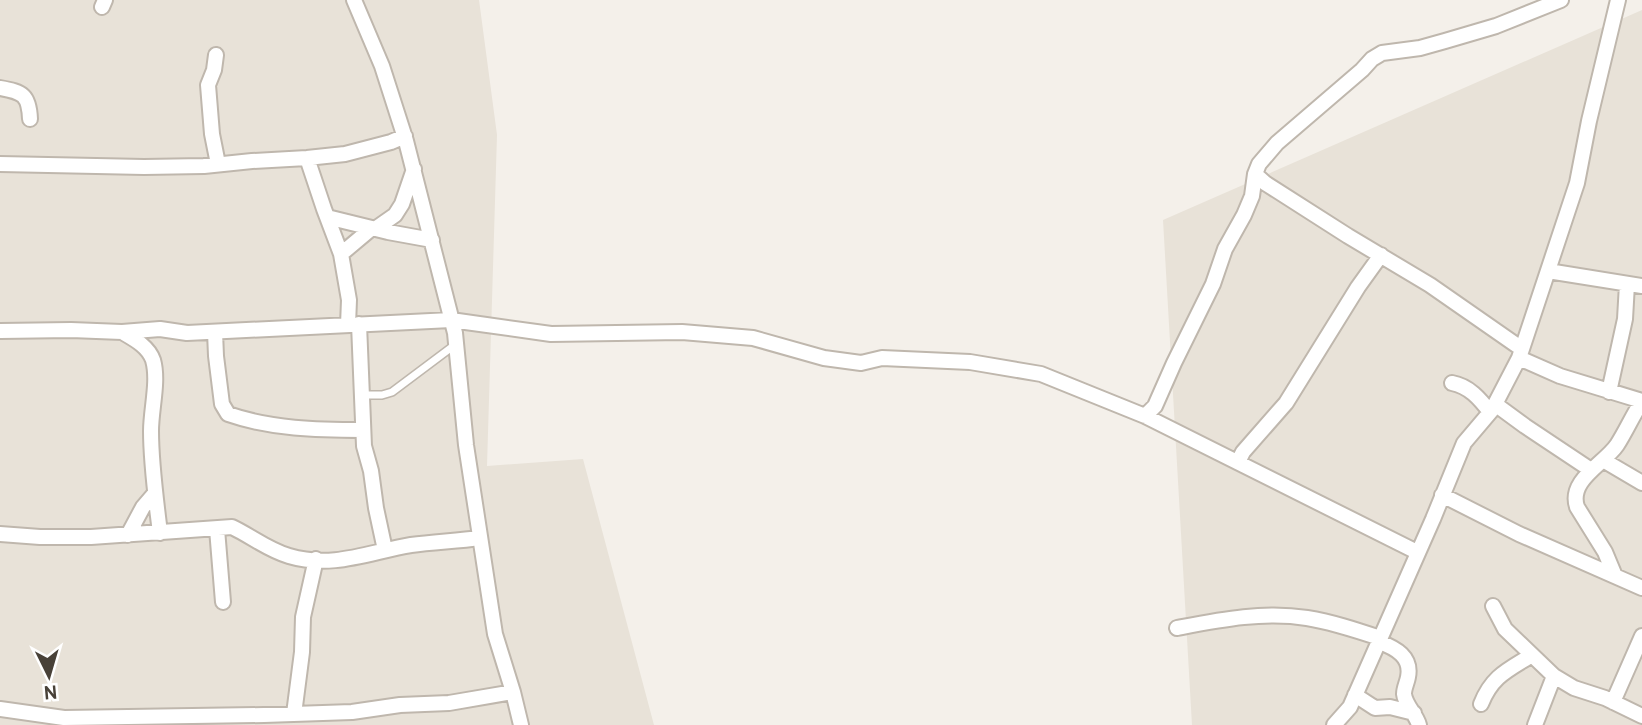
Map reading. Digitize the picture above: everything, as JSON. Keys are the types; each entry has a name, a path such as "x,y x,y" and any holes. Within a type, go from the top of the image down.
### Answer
{"street":[{"path":"354,0 382,66 405,136 451,320 456,344 466,445 495,634 521,725"},
{"path":"1145,416 1155,406 1213,284 1225,249 1252,196 1259,164 1277,143 1382,53 1420,48 1496,26 1561,0"},
{"path":"1334,725 1350,706 1464,443 1493,408 1520,353 1577,183 1618,0"},
{"path":"216,55 208,85 212,134 218,164"},
{"path":"0,88 14,90 24,96 28,102 30,119"},
{"path":"0,164 144,167 307,158 345,154 405,136"},
{"path":"307,158 341,254 354,324 362,395 364,446 385,550"},
{"path":"341,254 373,228 396,215 414,169"},
{"path":"1255,174 1348,236 1430,285 1520,353 1560,376 1642,401 1616,446 1591,470 1574,500 1605,552 1615,576"},
{"path":"327,217 432,240"},
{"path":"1238,462 1243,452 1286,403 1381,255"},
{"path":"1548,271 1635,285 1609,392"},
{"path":"0,331 160,329 187,333 451,320 551,334 682,332 753,338 824,358 861,363 882,358 970,362 1041,374 1145,416 1417,552"},
{"path":"122,331 144,345 153,360 152,469 160,533"},
{"path":"215,332 222,404 228,414 283,426 363,430"},
{"path":"1452,383 1473,392 1493,408 1591,470"},
{"path":"1603,460 1642,483"},
{"path":"128,535 155,493"},
{"path":"1442,495 1519,534 1642,588"},
{"path":"0,534 92,537 232,527 290,556 338,561 412,545 480,538"},
{"path":"217,529 223,602"},
{"path":"294,714 302,652 303,617 316,559"},
{"path":"1493,606 1505,629 1554,676 1574,688 1605,698 1642,716"},
{"path":"1177,628 1244,617 1280,615 1307,618 1379,640 1391,646 1409,662 1404,691 1405,699 1416,719"},
{"path":"1613,702 1642,636"},
{"path":"1482,704 1495,679 1532,655"},
{"path":"1535,725 1554,676"},
{"path":"0,709 64,718 251,720 294,714 352,712 400,705 449,703 513,692"},
{"path":"1355,695 1375,708 1390,707 1416,719"}],"lane":[{"path":"362,395 392,392 456,344"}],"shaded area":[{"path":"0,0 479,0 497,135 487,466 583,459 654,725 0,725"},
{"path":"1642,10 1642,725 1192,725 1163,220"}]}
